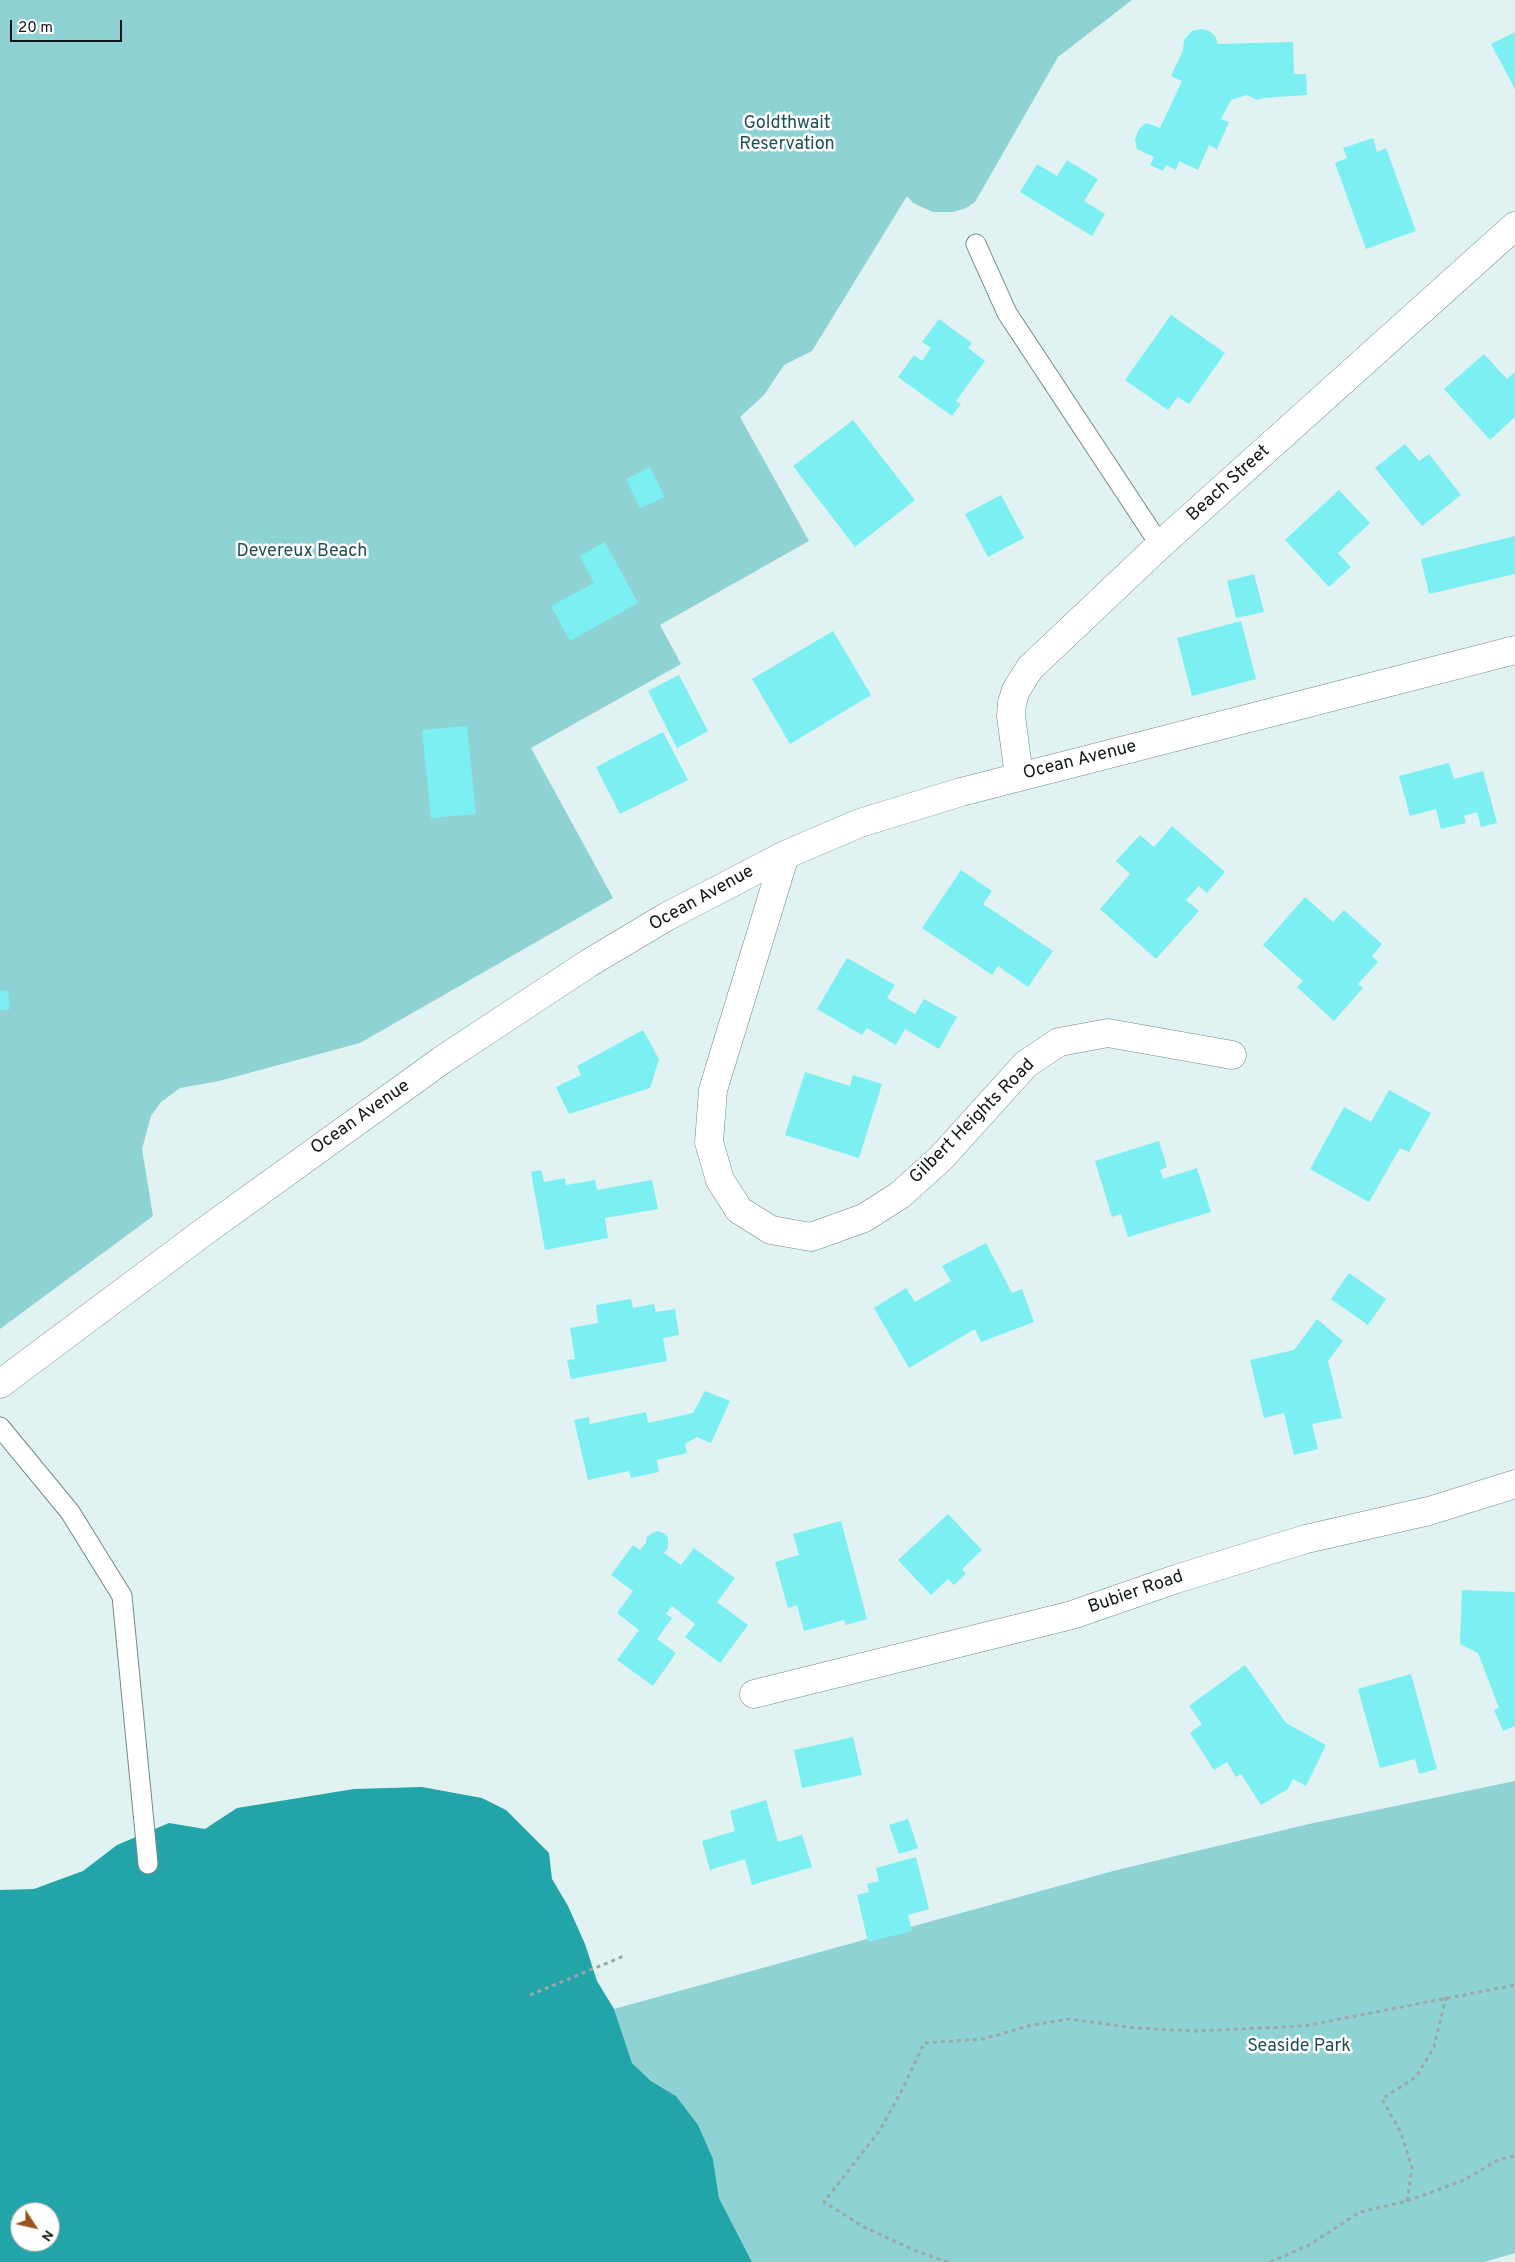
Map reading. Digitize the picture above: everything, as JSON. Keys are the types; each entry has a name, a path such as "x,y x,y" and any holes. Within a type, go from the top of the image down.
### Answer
{"street":[{"name":"Beach Street","path":"1019,776 1012,716 1014,696 1020,682 1042,655 1160,545 1515,226"},
{"name":"Ocean Avenue","path":"0,1384 283,1174 442,1060 573,974 666,917 818,839 874,818 1019,776 1515,650"},
{"name":"Gilbert Heights Road","path":"785,855 713,1090 709,1142 720,1180 739,1210 771,1230 811,1237 864,1218 900,1195 941,1158 1026,1064 1059,1042 1108,1033 1232,1054"},
{"name":"Bubier Road","path":"754,1694 1072,1615 1176,1579 1306,1539 1429,1512 1515,1484"}],"lane":[{"path":"976,244 1007,313 1160,545"},
{"path":"0,1427 70,1512 122,1596 148,1864"}],"path":[{"path":"530,1995 624,1956"},
{"path":"948,2262 916,2251 864,2227 824,2202 880,2130 903,2088 924,2043 983,2039 1032,2025 1070,2019 1135,2028 1196,2031 1304,2026 1515,1985"},
{"path":"1407,2201 1412,2168 1401,2133 1382,2099 1416,2077 1434,2047 1446,1997"},
{"path":"1270,2262 1308,2245 1360,2212 1407,2201 1464,2180 1500,2159 1515,2156"}],"green space":[{"name":"Devereux Beach","path":"0,0 1132,0 1058,57 975,202 966,208 953,212 933,212 913,203 907,196 812,351 784,365 764,395 740,417 809,541 660,625 681,664 531,748 613,898 360,1043 219,1081 180,1088 161,1102 151,1116 142,1149 153,1216 0,1329"},
{"name":"Seaside Park","path":"1515,1781 1515,2253 1484,2262 752,2262 719,2198 713,2159 676,2096 651,2081 632,2063 614,2009 1113,1871 1309,1824"}],"shaded area":[{"path":"422,1787 482,1798 506,1810 549,1853 552,1879 568,1906 585,1944 597,1981 614,2009 632,2063 651,2081 676,2096 698,2125 713,2159 719,2198 752,2262 0,2262 0,1890 34,1889 83,1871 117,1845 169,1823 205,1829 237,1808 354,1789"}],"building":[{"path":"1202,29 1209,31 1215,36 1218,44 1293,42 1294,74 1306,74 1307,95 1257,100 1247,95 1231,100 1221,119 1229,122 1217,149 1209,145 1198,170 1179,161 1176,170 1166,165 1163,171 1150,165 1154,157 1137,149 1135,139 1139,129 1146,123 1160,128 1182,81 1171,76 1183,51 1184,40 1192,31"},
{"path":"1515,32 1515,89 1491,44"},
{"path":"1373,138 1377,152 1386,148 1416,231 1366,249 1335,163 1347,158 1343,148"},
{"path":"1067,160 1098,179 1084,201 1105,214 1092,236 1020,192 1037,164 1057,176"},
{"path":"1171,315 1225,353 1189,404 1178,397 1168,410 1125,380"},
{"path":"939,319 972,343 968,348 985,361 956,401 961,404 952,416 898,377 914,355 922,361 931,348 922,342"},
{"path":"1484,354 1507,379 1515,372 1515,417 1490,440 1444,389"},
{"path":"853,420 915,500 855,547 793,466"},
{"path":"1405,444 1419,461 1429,454 1461,495 1422,526 1375,468"},
{"path":"650,467 665,497 640,508 626,479"},
{"path":"1339,490 1370,523 1338,553 1351,567 1329,587 1285,540"},
{"path":"1001,495 1024,538 988,557 965,514"},
{"path":"1515,536 1515,574 1429,594 1421,559"},
{"path":"605,542 638,603 570,641 551,606 594,583 580,556"},
{"path":"1254,574 1264,612 1236,618 1227,581"},
{"path":"1241,621 1256,679 1192,696 1177,638"},
{"path":"833,631 871,695 790,744 752,679"},
{"path":"679,675 708,731 677,748 648,691"},
{"path":"467,726 476,814 431,818 422,730"},
{"path":"663,732 688,780 620,814 596,767"},
{"path":"1449,763 1454,779 1483,771 1497,823 1481,827 1477,812 1464,816 1466,823 1441,829 1436,809 1410,816 1399,776"},
{"path":"1172,826 1225,872 1207,893 1199,886 1186,900 1199,911 1156,959 1100,909 1130,874 1116,861 1140,835 1154,847"},
{"path":"961,870 992,891 983,904 1053,951 1028,987 998,966 992,975 922,928"},
{"path":"1305,897 1333,922 1344,910 1382,944 1372,956 1378,962 1358,984 1363,988 1334,1021 1297,987 1303,981 1263,945"},
{"path":"847,958 895,985 887,998 915,1014 924,999 957,1017 939,1049 905,1029 896,1045 867,1028 862,1035 817,1009"},
{"path":"8,990 10,1009 0,1010 0,991"},
{"path":"643,1030 659,1059 650,1088 569,1114 556,1087 581,1075 577,1066"},
{"path":"805,1072 850,1086 853,1075 882,1084 859,1158 785,1135"},
{"path":"1389,1090 1431,1113 1409,1152 1400,1148 1369,1202 1310,1169 1344,1107 1371,1122"},
{"path":"1159,1141 1167,1167 1160,1170 1163,1179 1197,1168 1211,1212 1128,1237 1121,1214 1112,1217 1095,1161"},
{"path":"541,1170 544,1182 565,1178 566,1185 595,1180 597,1190 652,1180 658,1209 605,1218 608,1238 545,1250 531,1172"},
{"path":"986,1243 1012,1293 1022,1289 1034,1322 981,1342 975,1329 909,1368 874,1308 906,1288 915,1302 951,1281 942,1266"},
{"path":"1349,1273 1386,1299 1368,1325 1331,1299"},
{"path":"631,1299 633,1308 654,1304 656,1312 675,1309 679,1335 663,1338 667,1361 571,1379 567,1360 575,1359 570,1328 598,1323 596,1305"},
{"path":"1317,1319 1343,1341 1328,1361 1342,1418 1312,1424 1318,1449 1294,1455 1284,1413 1264,1418 1250,1360 1294,1350"},
{"path":"705,1391 730,1401 711,1443 697,1437 685,1444 687,1453 657,1460 659,1472 631,1478 629,1471 588,1480 574,1420 589,1417 590,1424 646,1412 648,1423 693,1413"},
{"path":"948,1514 982,1550 962,1569 966,1574 954,1585 948,1579 931,1595 898,1560"},
{"path":"841,1521 867,1619 846,1625 844,1620 804,1631 797,1605 788,1608 775,1562 799,1555 793,1534"},
{"path":"658,1531 665,1534 668,1538 668,1548 664,1553 681,1565 694,1548 735,1578 717,1602 748,1625 720,1663 685,1637 695,1624 672,1606 666,1614 672,1618 657,1639 676,1653 653,1686 617,1660 639,1630 617,1613 633,1591 611,1575 633,1545 640,1550 646,1543 647,1537"},
{"path":"1462,1590 1515,1592 1515,1726 1503,1731 1494,1710 1499,1708 1478,1653 1460,1644"},
{"path":"1245,1665 1286,1723 1326,1745 1306,1786 1293,1779 1288,1789 1261,1805 1241,1774 1236,1777 1227,1762 1214,1770 1190,1733 1202,1724 1189,1706"},
{"path":"1411,1674 1437,1769 1419,1774 1415,1759 1380,1768 1358,1689"},
{"path":"853,1737 862,1775 802,1788 794,1750"},
{"path":"766,1800 778,1842 802,1835 812,1867 752,1885 745,1859 710,1870 702,1841 735,1831 730,1811"},
{"path":"908,1819 918,1848 899,1854 889,1825"},
{"path":"916,1857 929,1909 908,1915 912,1931 868,1942 857,1895 869,1892 867,1884 879,1881 876,1868"}],"park label":[{"name":"Goldthwait Reservation","path":"787,134"}]}
